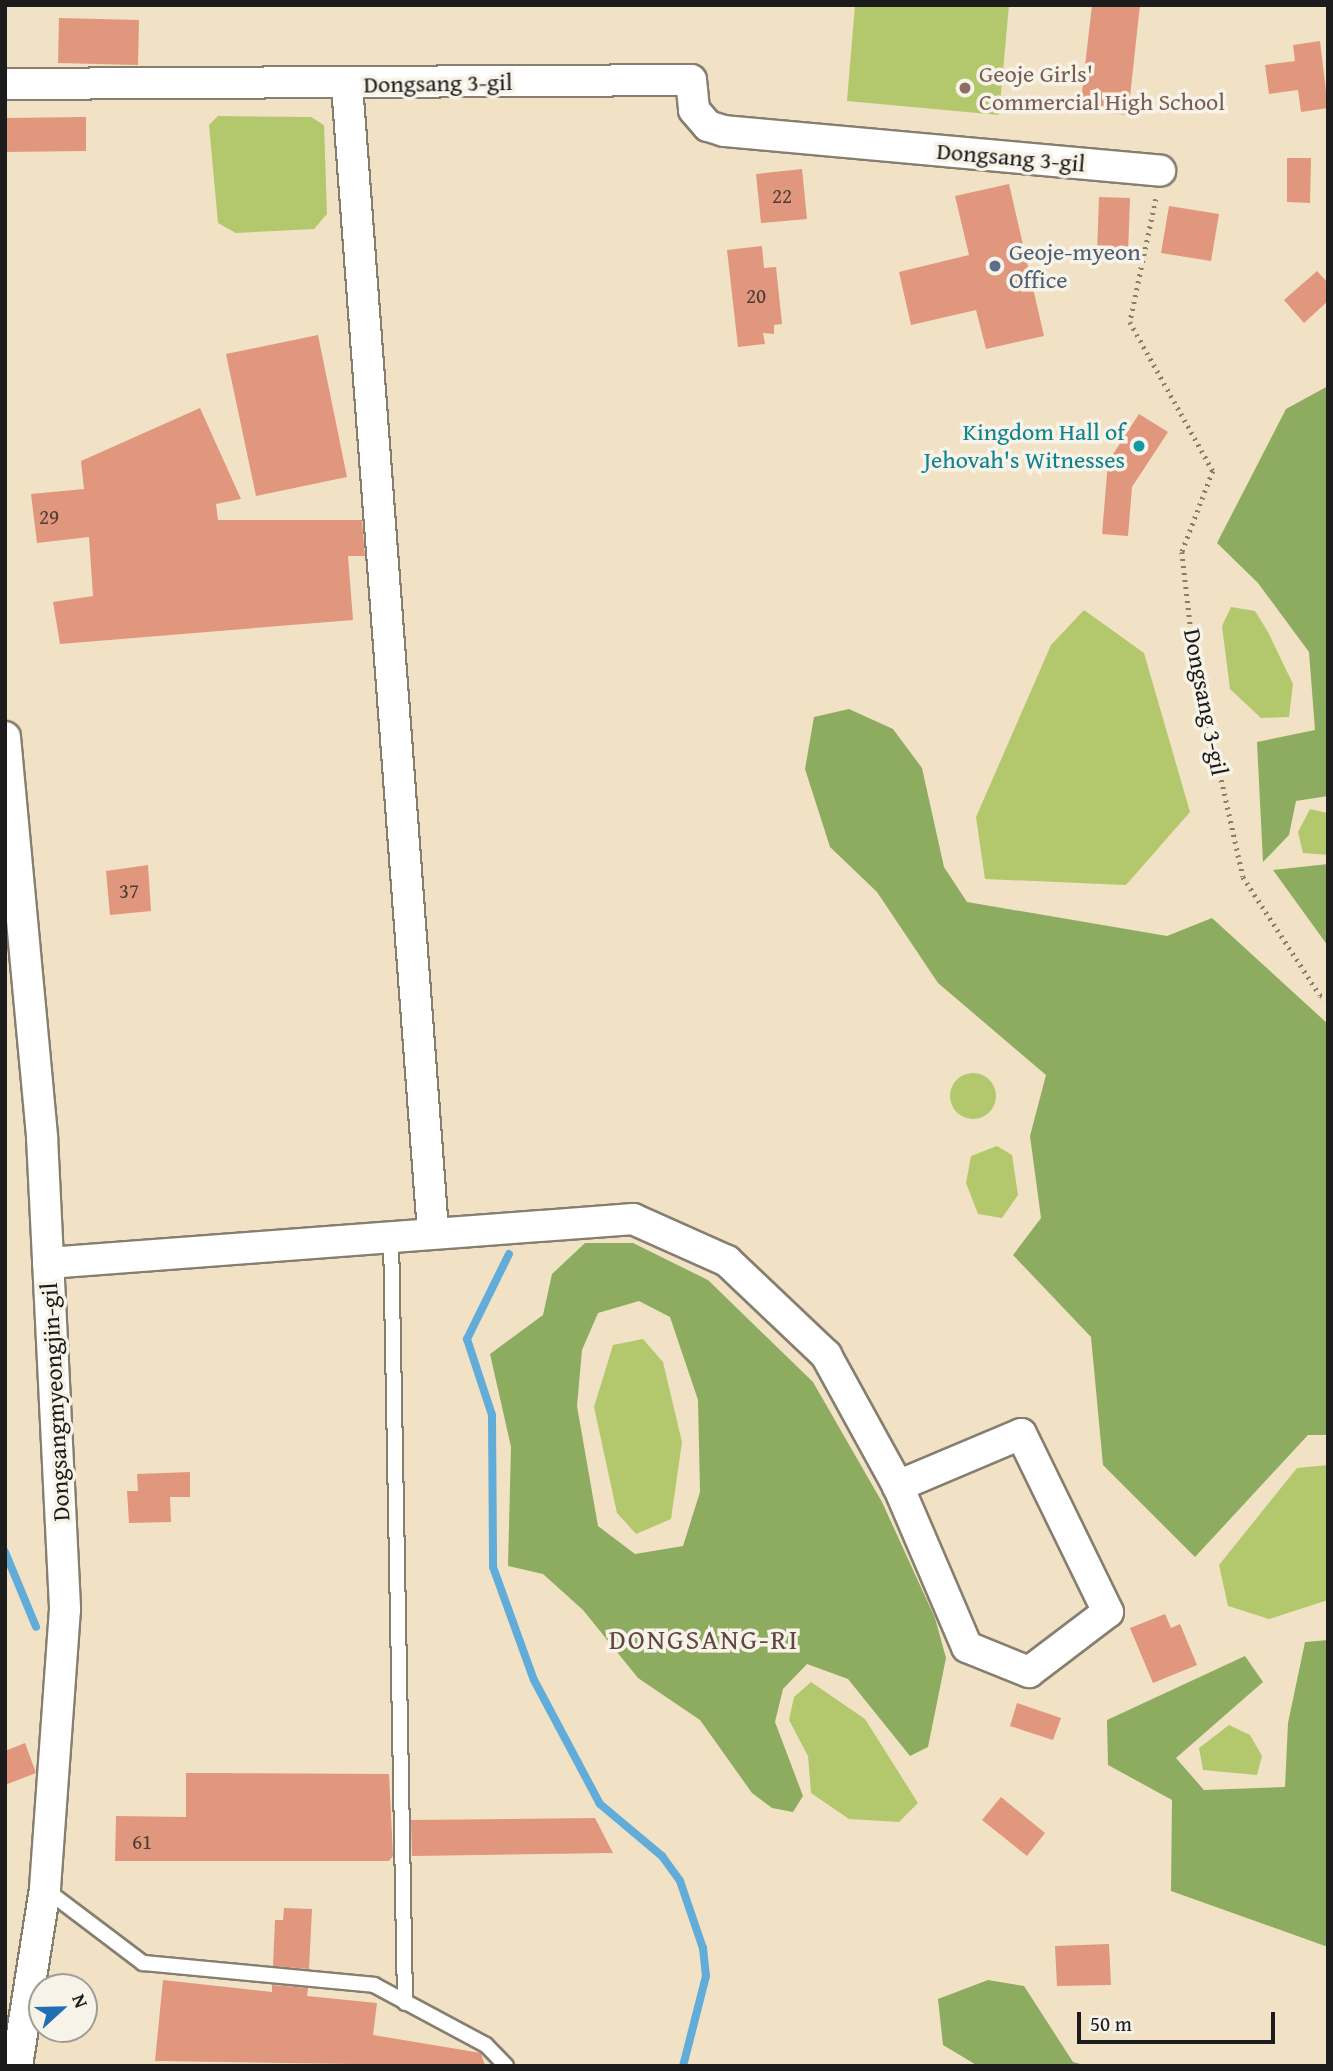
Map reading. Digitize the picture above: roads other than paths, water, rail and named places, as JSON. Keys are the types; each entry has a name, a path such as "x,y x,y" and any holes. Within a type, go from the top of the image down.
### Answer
{"street":[{"name":"Dongsang 3-gil","path":"5,84 347,85 691,80 694,110 708,126 724,131 1160,171"},
{"path":"347,85 433,1231"},
{"name":"Dongsangmyeongjin-gil","path":"5,737 48,1263 65,1609 45,1889 17,2066"},
{"path":"48,1263 391,1234 633,1219 727,1261 826,1355 898,1486 967,1647 1029,1672 1108,1612 1021,1434 898,1486"}],"lane":[{"path":"391,1234 405,2003"},
{"path":"45,1889 143,1963 374,1984 486,2045 506,2066"}],"waterway":[{"path":"509,1254 467,1339 492,1415 493,1567 534,1680 600,1804 662,1856 680,1881 703,1948 706,1976 683,2066"},
{"path":"5,1552 36,1627"}],"place":[{"name":"Geoje Girls' Commercial High School","path":"965,88"},
{"name":"Geoje-myeon Office","path":"995,266"},
{"name":"Kingdom Hall of Jehovah's Witnesses","path":"1139,446"}],"district":[{"name":"DONGSANG-RI","path":"704,1639"}]}
